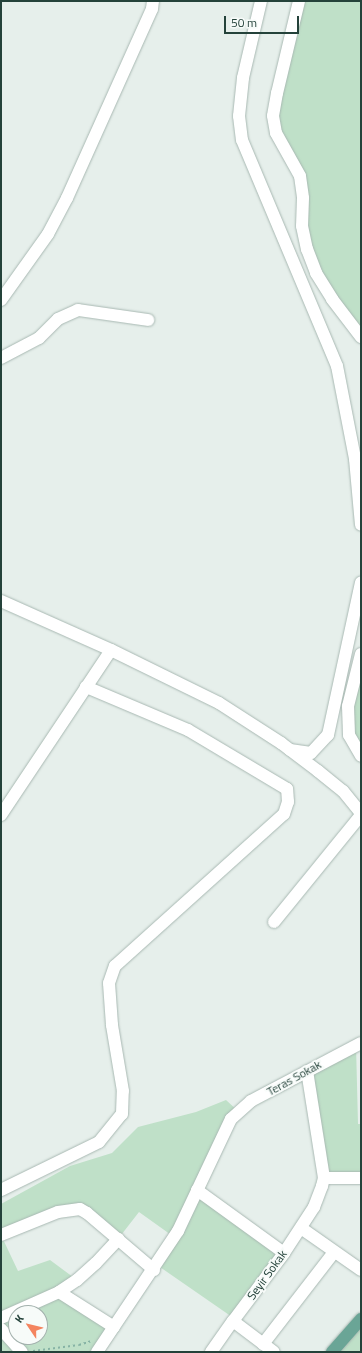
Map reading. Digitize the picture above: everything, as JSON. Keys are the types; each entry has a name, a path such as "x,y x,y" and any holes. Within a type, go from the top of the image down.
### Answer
{"main road":[{"path":"332,1352 361,1318"}],"street":[{"path":"1,300 48,234 67,198 152,10 153,1"},
{"path":"261,1 242,78 238,116 242,140 337,366 355,459 361,525"},
{"path":"299,1 277,93 274,116 276,133 281,145 300,176 304,198 302,226 307,250 316,273 332,299 361,337"},
{"path":"1,358 39,338 58,318 78,310 148,320"},
{"path":"289,749 311,753 328,736 361,583"},
{"path":"1,601 111,650 219,703 289,749 343,792 361,814 274,922"},
{"path":"1,815 111,650"},
{"path":"361,654 348,706 349,735 361,756"},
{"path":"1,1190 99,1142 122,1114 123,1091 112,1025 109,983 115,966 284,814 288,802 287,789 188,730 86,687"},
{"name":"Teras Sokak","path":"197,1190 231,1119 251,1101 361,1043"},
{"path":"307,1071 324,1178 361,1178"},
{"name":"Seyir Sokak","path":"211,1352 301,1228 314,1207 324,1178"},
{"path":"97,1352 154,1270 178,1231 197,1190 284,1253"},
{"path":"1,1234 58,1212 80,1210 87,1213 154,1270"},
{"path":"301,1228 361,1270"},
{"path":"1,1318 59,1292 91,1268 118,1239"},
{"path":"263,1344 334,1252"},
{"path":"59,1292 111,1331"},
{"path":"233,1322 274,1352"},
{"path":"1,1329 22,1352"}],"path":[{"path":"22,1352 42,1352 79,1345 111,1331"}],"green space":[{"path":"299,1 361,1 361,337 307,249 303,198 281,145 277,93"},
{"path":"361,654 361,756 349,735"},
{"path":"356,1045 358,1124 361,1124 361,1178 324,1178 307,1071"},
{"path":"226,1100 239,1112 198,1190 284,1253 235,1319 157,1265 174,1237 139,1212 118,1239 80,1209 1,1235 1,1204 70,1166 112,1153 138,1127 196,1112"},
{"path":"1,1235 18,1271 50,1260 77,1280 59,1292 114,1327 97,1352 1,1352"},
{"path":"361,1319 361,1352 332,1352"}]}
